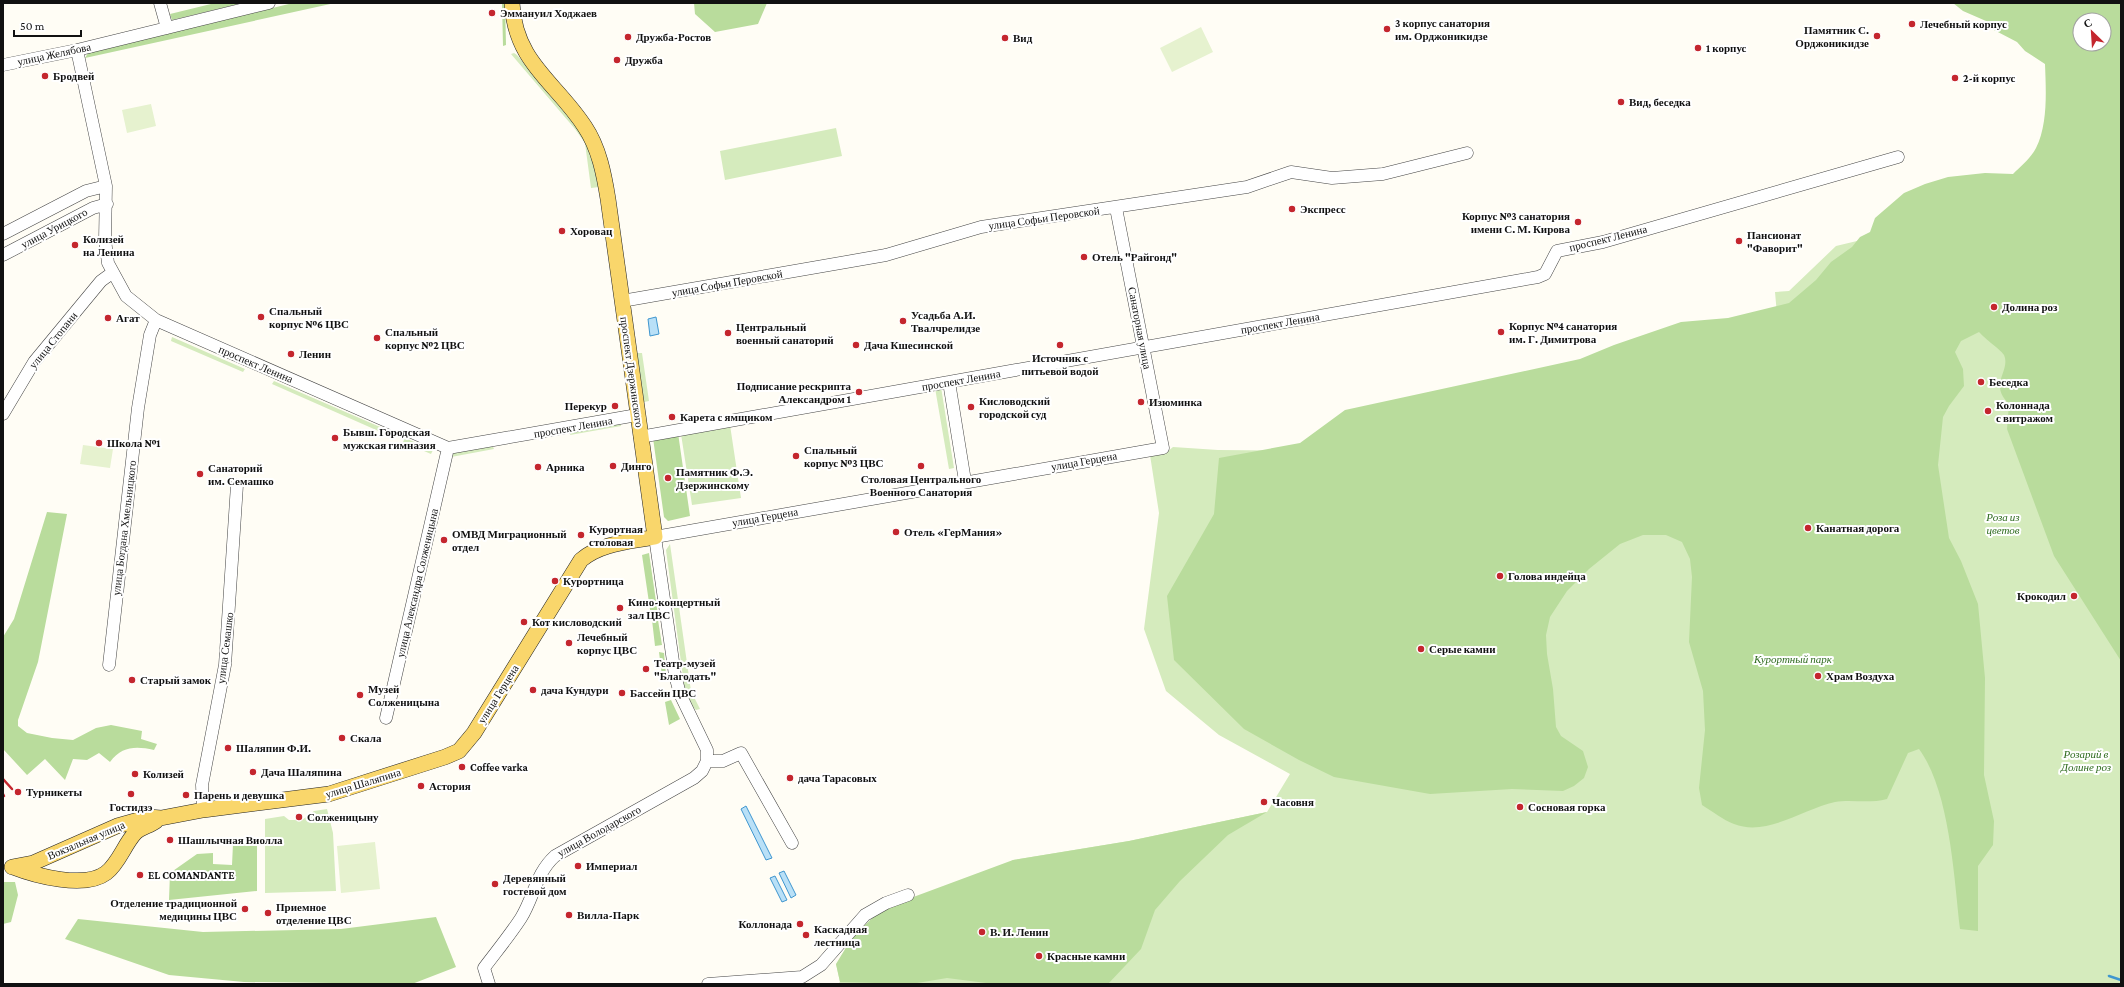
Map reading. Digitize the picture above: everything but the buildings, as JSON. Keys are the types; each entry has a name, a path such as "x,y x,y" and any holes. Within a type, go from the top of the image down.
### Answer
{"main road":[{"name":"проспект Дзержинского","path":"512,3 516,31 528,56 575,114 594,145 606,182 655,537"},
{"name":"улица Герцена","path":"468,742 581,560 591,552 605,546 655,537"},
{"name":"улица Шаляпина","path":"203,810 329,794 445,758 459,751 468,742"},
{"name":"Вокзальная улица","path":"8,865 34,863 117,826 149,817 161,818 203,810"},
{"name":"Вокзальная улица","path":"8,865 33,875 75,880 97,878 106,873 114,865 136,833 161,818"}],"street":[{"path":"160,3 167,28"},
{"name":"улица Желябова","path":"3,66 77,50 269,3"},
{"name":"проспект Ленина","path":"77,50 106,186 106,254 112,273 126,296 156,320 448,448 637,415"},
{"name":"улица Софьи Перовской","path":"622,301 886,255 981,227 1116,208 1247,187 1265,183 1291,172 1332,178 1383,174 1467,153"},
{"name":"проспект Ленина","path":"640,437 1538,277 1545,274 1557,251 1603,242 1898,157"},
{"name":"улица Урицкого","path":"3,234 86,191 106,186"},
{"name":"улица Урицкого","path":"3,255 93,208 107,204"},
{"name":"Санаторная улица","path":"1116,208 1163,448"},
{"name":"улица Стопани","path":"3,414 34,362 101,281 112,273"},
{"name":"улица Богдана Хмельницкого","path":"109,665 138,408 150,335 156,320"},
{"path":"948,382 965,481"},
{"name":"улица Александра Солженицына","path":"386,718 448,448"},
{"name":"улица Герцена","path":"655,537 965,481 1163,448"},
{"name":"улица Семашко","path":"203,810 202,785 225,665 237,485"},
{"name":"проспект Дзержинского","path":"655,537 675,675 680,694 705,745 706,761"},
{"path":"706,761 723,762 742,753 792,843"},
{"name":"улица Володарского","path":"489,984 484,968 521,918 540,874 546,864 555,856 694,778 702,771 706,761"},
{"path":"708,984 802,977 821,965 865,915 886,903 908,895"}],"green space":[{"path":"215,3 243,3 172,20 170,14"},
{"path":"293,3 335,3 85,58 88,53"},
{"path":"502,3 505,3 506,45 503,46"},
{"path":"694,3 767,3 758,24 715,32 695,14"},
{"path":"1953,3 2121,3 2121,661 2054,556 2007,429 2009,404 2003,397 2000,390 2001,378 2005,367 2004,355 1979,332 1961,341 1955,352 1963,369 1964,386 1949,406 1943,417 1938,465 1949,538 1961,561 1978,604 1985,678 1984,775 1994,821 1993,845 1978,866 1978,931 1960,929 1953,861 1944,811 1938,788 1919,749 1908,753 1887,799 1835,802 1823,805 1772,825 1759,827 1747,827 1734,824 1702,805 1699,788 1705,730 1703,691 1689,642 1692,577 1690,559 1682,542 1666,535 1643,535 1620,544 1589,569 1567,591 1550,617 1546,635 1547,654 1553,689 1556,727 1561,736 1583,751 1588,767 1584,778 1574,786 1563,791 1512,789 1430,794 1334,777 1299,760 1244,729 1174,660 1167,596 1214,514 1219,458 1300,443 1345,410 1580,359 1614,345 1681,322 1728,318 1789,303 1816,280 1831,262 1852,247 1860,237 1870,232 1875,218 1904,193 1925,184 1948,177 1985,173 2013,174 2026,162 2036,148 2043,129 2046,85 2045,64 2025,51 2017,42 1994,30 1986,21 1963,11"},
{"path":"1201,27 1213,52 1172,72 1160,48"},
{"path":"514,53 578,127 588,142 599,187 591,188 585,143 575,129 511,54"},
{"path":"151,104 156,126 127,133 122,110"},
{"path":"836,128 842,156 725,180 720,151"},
{"name":"Курортный парк","path":"1995,208 2121,260 2121,984 838,984 840,982 836,964 1013,860 1129,841 1267,812 1290,774 1219,735 1166,691 1144,629 1159,513 1150,455 1167,452 1173,447 1218,450 1330,451 1778,326 1775,292 1789,291 1836,246"},
{"path":"172,337 245,369 243,372 171,341"},
{"path":"637,353 642,353 649,401 644,402"},
{"path":"274,381 394,433 392,437 272,384"},
{"path":"941,387 954,468 949,469 935,388"},
{"path":"620,422 621,426 570,435 571,432"},
{"path":"730,425 741,498 692,505 681,434"},
{"path":"678,433 690,516 668,521 664,517 653,438"},
{"path":"405,438 433,450 431,454 403,442"},
{"path":"83,445 113,449 110,468 80,464"},
{"path":"492,445 494,449 451,457 454,452"},
{"path":"47,512 67,514 38,662 18,720 18,726 27,733 73,740 96,728 111,725 142,731 141,739 157,744 154,750 130,748 124,750 110,762 99,753 87,760 73,759 65,780 45,759 27,775 3,749 3,637 14,619"},
{"path":"670,544 691,691 700,709 696,710 685,692 666,550"},
{"path":"649,553 658,615 651,616 642,555"},
{"path":"652,620 658,620 662,645 655,646"},
{"path":"659,652 664,653 666,675 662,676"},
{"path":"671,700 680,719 669,725 665,702"},
{"path":"327,809 333,833 336,891 265,893 265,819 284,816 289,820 302,820 314,811"},
{"path":"1267,812 1228,835 1180,881 1155,910 1141,949 1108,984 994,984 947,978 911,984 840,982 836,964 853,936 880,911 908,899 1013,860 1129,841"},
{"path":"375,842 380,889 341,893 337,846"},
{"path":"233,844 257,846 257,891 169,900 170,873 197,854 213,853 213,864 232,865"},
{"path":"3,882 15,882 18,895 11,922 3,924"},
{"path":"436,917 456,967 412,984 244,982 169,975 65,939 78,919 203,932 341,929"}],"water":[{"path":"656,317 659,334 650,336 648,319"},
{"path":"746,806 772,858 766,860 741,809"},
{"path":"784,871 796,895 791,898 779,873"},
{"path":"775,876 787,900 782,902 770,878"}],"waterway":[{"path":"2109,976 2121,980"}],"railway":[{"path":"3,779 12,789"}],"place":[{"name":"Эммануил Ходжаев","path":"492,13"},
{"name":"Лечебный корпус","path":"1912,24"},
{"name":"3 корпус санатория им. Орджоникидзе","path":"1387,29"},
{"name":"Памятник С. Орджоникидзе","path":"1877,36"},
{"name":"Дружба-Ростов","path":"628,37"},
{"name":"Вид","path":"1005,38"},
{"name":"1 корпус","path":"1698,48"},
{"name":"Дружба","path":"617,60"},
{"name":"Бродвей","path":"45,76"},
{"name":"2-й корпус","path":"1955,78"},
{"name":"Вид, беседка","path":"1621,102"},
{"name":"Экспресс","path":"1292,209"},
{"name":"Корпус №3 санатория имени С. М. Кирова","path":"1578,222"},
{"name":"Хоровац","path":"562,231"},
{"name":"Пансионат \"Фаворит\"","path":"1739,241"},
{"name":"Колизей на Ленина","path":"75,245"},
{"name":"Отель \"Райгонд\"","path":"1084,257"},
{"name":"Долина роз","path":"1994,307"},
{"name":"Спальный корпус №6 ЦВС","path":"261,317"},
{"name":"Агат","path":"108,318"},
{"name":"Усадьба А.И. Твалчрелидзе","path":"903,321"},
{"name":"Корпус №4 санатория им. Г. Димитрова","path":"1501,332"},
{"name":"Центральный военный санаторий","path":"728,333"},
{"name":"Спальный корпус №2 ЦВС","path":"377,338"},
{"name":"Дача Кшесинской","path":"856,345"},
{"name":"Источник с питьевой водой","path":"1060,345"},
{"name":"Ленин","path":"291,354"},
{"name":"Беседка","path":"1981,382"},
{"name":"Подписание рескрипта Александром 1","path":"859,392"},
{"name":"Изюминка","path":"1141,402"},
{"name":"Перекур","path":"615,406"},
{"name":"Кисловодский городской суд","path":"971,407"},
{"name":"Колоннада с витражом","path":"1988,411"},
{"name":"Карета с ямщиком","path":"672,417"},
{"name":"Бывш. Городская мужская гимназия","path":"335,438"},
{"name":"Школа №1","path":"99,443"},
{"name":"Спальный корпус №3 ЦВС","path":"796,456"},
{"name":"Динго","path":"613,466"},
{"name":"Столовая Центрального Военного Санатория","path":"921,466"},
{"name":"Арника","path":"538,467"},
{"name":"Санаторий им. Семашко","path":"200,474"},
{"name":"Памятник Ф.Э. Дзержинскому","path":"668,478"},
{"name":"Канатная дорога","path":"1808,528"},
{"name":"Отель «ГерМания»","path":"896,532"},
{"name":"Курортная столовая","path":"581,535"},
{"name":"ОМВД Миграционный отдел","path":"444,540"},
{"name":"Голова индейца","path":"1500,576"},
{"name":"Курортница","path":"555,581"},
{"name":"Крокодил","path":"2074,596"},
{"name":"Кино-концертный зал ЦВС","path":"620,608"},
{"name":"Кот кисловодский","path":"524,622"},
{"name":"Лечебный корпус ЦВС","path":"569,643"},
{"name":"Серые камни","path":"1421,649"},
{"name":"Театр-музей \"Благодать\"","path":"646,669"},
{"name":"Храм Воздуха","path":"1818,676"},
{"name":"Старый замок","path":"132,680"},
{"name":"дача Кундури","path":"533,690"},
{"name":"Бассейн ЦВС","path":"622,693"},
{"name":"Музей Солженицына","path":"360,695"},
{"name":"Скала","path":"342,738"},
{"name":"Шаляпин Ф.И.","path":"228,748"},
{"name":"Coffee varka","path":"462,767"},
{"name":"Дача Шаляпина","path":"253,772"},
{"name":"Колизей","path":"135,774"},
{"name":"дача Тарасовых","path":"790,778"},
{"name":"Астория","path":"421,786"},
{"name":"Турникеты","path":"18,792"},
{"name":"Гостидзэ","path":"131,794"},
{"name":"Парень и девушка","path":"186,795"},
{"name":"Часовня","path":"1264,802"},
{"name":"Сосновая горка","path":"1520,807"},
{"name":"Солженицыну","path":"299,817"},
{"name":"Шашлычная Виолла","path":"170,840"},
{"name":"Империал","path":"578,866"},
{"name":"EL COMANDANTE","path":"140,875"},
{"name":"Деревянный гостевой дом","path":"495,884"},
{"name":"Отделение традиционной медицины ЦВС","path":"245,909"},
{"name":"Приемное отделение ЦВС","path":"268,913"},
{"name":"Вилла-Парк","path":"569,915"},
{"name":"Коллонада","path":"800,924"},
{"name":"В. И. Ленин","path":"982,932"},
{"name":"Каскадная лестница","path":"806,935"},
{"name":"Красные камни","path":"1039,956"}],"park label":[{"name":"Роза из цветов","path":"2003,523"},
{"name":"Розарий в Долине роз","path":"2086,760"}]}
